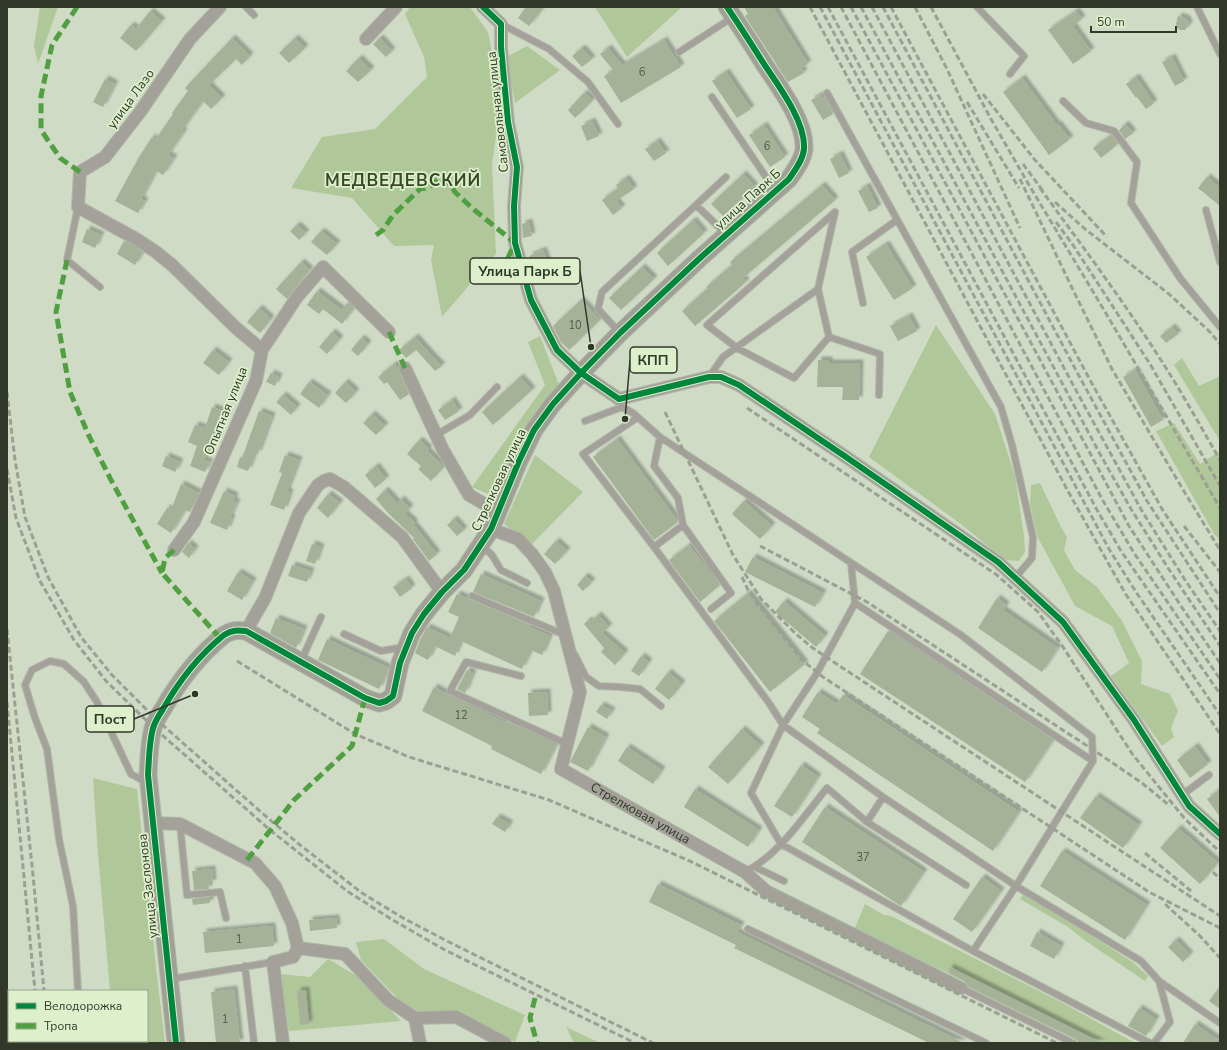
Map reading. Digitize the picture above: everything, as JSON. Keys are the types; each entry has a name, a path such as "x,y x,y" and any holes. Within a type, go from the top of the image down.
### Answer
{"street":[{"name":"улица Лазо","path":"78,207 80,172 105,158 140,112 190,39 220,7"},
{"path":"366,39 396,7"},
{"path":"483,7 501,24"},
{"name":"улица Парк Б","path":"580,373 620,332 726,234 789,179 798,165 804,150 803,138 799,124 786,99 730,12"},
{"name":"Самовольная улица","path":"501,24 501,47 508,122 517,167 514,206 515,243 531,300 557,350 580,373 621,403"},
{"path":"78,207 138,240 156,252 172,265 235,327 262,350"},
{"name":"Опытная улица","path":"174,550 198,515 256,381 262,350 297,297 323,267 389,332"},
{"name":"Стрелковая улица","path":"405,368 443,450 469,494 498,512"},
{"name":"Стрелковая улица","path":"246,631 364,698 379,703 386,702 393,696 400,663 412,633 424,614 442,592 464,570 481,545 491,529 519,461 534,430 553,404 580,373"},
{"path":"621,403 709,377 722,377 739,385 998,562 1063,622 1134,720 1189,806 1220,834"},
{"path":"246,631 265,598 298,513 318,485 330,479 344,487 402,537 442,592"},
{"name":"Стрелковая улица","path":"491,529 518,539 545,572 554,591 580,692 561,768 750,870 766,891 962,988"},
{"name":"улица Заслонова","path":"176,1043 148,784 149,754 153,727 170,697 198,659 228,632 235,630 246,631"},
{"path":"152,823 180,824 254,863 275,886 292,923 298,948 293,957 274,962 283,1043"},
{"path":"298,948 345,954 388,1000 415,1018 456,1017 505,1043"},
{"path":"415,1018 420,1043"}],"lane":[{"path":"246,7 254,15"},
{"path":"977,7 1024,56 1010,74"},
{"path":"1197,7 1220,54"},
{"path":"679,52 730,12"},
{"path":"501,24 549,49 588,82 618,124"},
{"path":"826,93 1001,407 1012,445 1033,537 1032,558 1015,578"},
{"path":"712,97 775,191"},
{"path":"1063,101 1086,123 1114,131 1136,162 1131,203 1180,278 1220,327"},
{"path":"620,332 598,309 602,292 726,177"},
{"path":"696,205 726,234"},
{"path":"78,207 67,260 100,287"},
{"path":"1206,210 1220,262"},
{"path":"835,212 818,288 829,337 794,378 737,348 708,325 835,212"},
{"path":"863,304 852,252 897,220"},
{"path":"709,377 723,357 818,288"},
{"path":"829,337 880,354 879,395"},
{"path":"436,434 470,415 497,387"},
{"path":"585,421 621,403 660,437 961,635 1092,737 1093,761 1016,886 973,951"},
{"path":"637,418 584,454 769,703 783,725 883,797 1016,886 1141,961 1159,981 1220,1023"},
{"path":"660,437 654,466 678,498 683,525 731,593 711,609"},
{"path":"654,547 683,525"},
{"path":"481,545 492,555 501,570 527,583"},
{"path":"851,563 855,603 817,673 783,725 751,793 781,844 973,951 1150,1043"},
{"path":"472,596 566,639 586,677 599,686 640,689 660,706"},
{"path":"855,603 1093,761"},
{"path":"301,662 321,617"},
{"path":"344,634 381,650 406,647"},
{"path":"78,990 73,906 59,839 47,749 35,718 25,685 32,670 50,661 64,664 84,682 97,702 131,774 148,784"},
{"path":"521,676 466,662 450,691 567,744"},
{"path":"1182,795 1209,775"},
{"path":"750,870 781,844 827,788 867,822 966,886"},
{"path":"867,822 883,797"},
{"path":"180,824 187,895 220,892 226,918"},
{"path":"750,870 784,881"},
{"path":"748,929 986,1043"},
{"path":"169,980 274,962"},
{"path":"246,966 254,1043"},
{"path":"1154,1043 1170,1022 1159,981"},
{"path":"962,988 1073,1043"}],"green space":[{"path":"40,7 58,7 38,64 34,46"},
{"path":"410,7 470,7 488,32 501,101 492,164 496,254 442,317 431,260 434,245 394,246 352,198 291,188 322,137 375,129 427,77 424,57 405,14"},
{"path":"595,7 682,7 627,57"},
{"path":"527,46 560,70 515,103 506,57"},
{"path":"936,325 995,414 1015,476 1025,552 1019,561 1005,560 962,525 869,457"},
{"path":"540,336 560,387 526,435 493,496 472,487 545,385 528,342"},
{"path":"1182,358 1199,386 1220,376 1220,441 1174,365"},
{"path":"1174,423 1200,464 1220,451 1220,540 1214,534 1156,431"},
{"path":"535,455 583,492 531,545 504,524"},
{"path":"1040,483 1067,537 1064,550 1075,570 1097,587 1122,621 1142,661 1141,684 1170,694 1178,711 1171,728 1174,737 1162,746 1111,676 1129,663 1112,626 1075,606 1038,538 1030,505 1031,485"},
{"path":"93,778 137,789 165,1043 115,1043 148,1042 148,990 110,990"},
{"path":"1024,893 1134,963 1148,976 1145,981 1087,942 1068,927 1020,899"},
{"path":"865,904 884,915 891,916 1061,1002 1135,1043 1102,1043 950,968 948,973 854,930"},
{"path":"384,939 424,969 525,1015 515,1042 460,1015 422,1012 406,1007 361,960 356,942"},
{"path":"328,959 362,979 401,1021 289,1031 280,974 310,977"},
{"path":"566,1027 600,1043 574,1043"}],"building":[{"path":"526,7 544,7 529,26 518,18"},
{"path":"744,7 773,7 808,64 801,68 804,73 788,82 745,16 748,14"},
{"path":"150,11 162,21 136,51 120,38 131,25 136,29"},
{"path":"1076,11 1082,19 1073,26 1091,51 1073,64 1048,30"},
{"path":"1178,16 1185,18 1188,21 1189,25 1185,30 1180,30 1177,28 1176,24"},
{"path":"232,38 250,56 242,65 236,59 209,85 222,98 211,109 203,101 182,130 184,132 168,155 174,158 163,175 156,171 141,199 145,201 138,213 115,201 139,157 152,137 155,140 188,91 185,88"},
{"path":"295,38 305,48 289,63 279,53"},
{"path":"380,38 392,51 386,57 373,44"},
{"path":"664,40 681,67 621,103 604,76 613,70 600,54 608,48 622,65"},
{"path":"582,48 592,59 582,67 572,56"},
{"path":"1172,57 1184,81 1175,86 1162,62"},
{"path":"359,58 371,70 358,82 346,71"},
{"path":"726,72 751,109 737,118 712,81"},
{"path":"1136,77 1154,103 1146,109 1126,84"},
{"path":"1022,78 1057,125 1058,124 1070,139 1049,155 1003,92"},
{"path":"105,79 115,84 103,107 93,102"},
{"path":"584,93 593,100 575,118 568,110"},
{"path":"820,95 822,98 824,97 833,114 823,120 811,100"},
{"path":"592,121 599,136 587,141 581,126"},
{"path":"1125,124 1133,133 1125,139 1119,130"},
{"path":"764,125 785,157 770,167 749,135"},
{"path":"1111,135 1118,144 1101,158 1093,148"},
{"path":"657,141 666,153 654,161 645,149"},
{"path":"840,154 849,173 839,178 830,159"},
{"path":"743,174 755,187 723,216 711,204"},
{"path":"1207,177 1220,188 1220,206 1198,188"},
{"path":"626,178 634,189 616,201 622,208 613,215 602,200 618,188 616,185"},
{"path":"822,185 835,200 743,278 746,282 695,326 682,311 708,288 706,287 732,265 730,262"},
{"path":"867,186 878,208 869,212 858,191"},
{"path":"693,220 704,233 668,266 657,253"},
{"path":"529,222 532,236 523,238 522,224"},
{"path":"297,225 306,233 299,240 290,231"},
{"path":"87,229 101,235 95,248 82,242"},
{"path":"321,231 337,244 327,255 311,242"},
{"path":"124,241 143,252 135,265 117,254"},
{"path":"886,244 913,288 894,300 866,257"},
{"path":"543,250 550,268 536,274 529,256"},
{"path":"301,262 310,270 287,299 276,289"},
{"path":"642,267 654,279 621,310 609,298"},
{"path":"317,291 342,310 347,303 354,308 342,324 323,309 319,314 307,305"},
{"path":"581,300 600,320 569,350 561,342 553,326"},
{"path":"259,308 271,319 260,333 247,322"},
{"path":"909,316 917,331 898,341 890,326"},
{"path":"1172,327 1178,334 1166,343 1160,336"},
{"path":"332,332 340,339 327,354 319,347"},
{"path":"415,337 442,366 435,371 416,350 406,358 399,350"},
{"path":"361,338 368,344 358,356 351,350"},
{"path":"213,350 229,362 219,375 203,363"},
{"path":"818,360 829,360 829,363 860,363 859,400 842,400 843,387 817,387"},
{"path":"394,364 398,369 409,394 400,400 387,382 384,384 378,377"},
{"path":"1135,370 1163,420 1151,427 1123,377"},
{"path":"271,373 279,377 275,386 266,382"},
{"path":"520,377 532,390 493,425 482,412"},
{"path":"309,382 328,395 319,408 300,394"},
{"path":"345,382 356,392 346,403 335,393"},
{"path":"283,395 297,407 291,415 276,402"},
{"path":"452,400 459,411 445,420 438,410"},
{"path":"212,407 228,413 224,424 219,422 204,460 210,462 205,472 190,466 197,446 188,442 195,425 205,428"},
{"path":"259,411 272,416 258,454 255,453 248,471 237,467 240,457 242,458"},
{"path":"372,414 385,426 376,435 363,423"},
{"path":"617,439 678,522 654,540 593,457"},
{"path":"419,440 429,449 427,451 444,467 431,481 418,469 421,466 407,454"},
{"path":"285,455 299,460 287,491 290,493 284,510 270,505 282,473 279,472"},
{"path":"166,456 180,462 175,472 162,466"},
{"path":"376,466 386,479 375,488 365,475"},
{"path":"181,484 199,493 190,512 185,510 171,533 157,524 167,508 171,510"},
{"path":"385,490 397,503 401,499 410,508 405,514 415,523 413,524 437,554 429,561 413,539 414,538 376,499"},
{"path":"224,491 235,496 233,501 237,502 230,517 232,518 227,530 210,523"},
{"path":"328,494 340,503 328,518 317,508"},
{"path":"744,501 772,526 760,539 732,514"},
{"path":"454,519 464,530 457,536 447,525"},
{"path":"556,541 567,551 555,564 544,554"},
{"path":"188,543 195,549 189,558 182,552"},
{"path":"312,544 321,547 315,564 306,561"},
{"path":"689,545 720,585 700,602 669,560"},
{"path":"753,557 823,593 815,607 745,572"},
{"path":"292,565 311,571 307,582 288,576"},
{"path":"238,572 253,581 242,600 227,591"},
{"path":"481,574 541,601 534,617 473,592"},
{"path":"585,576 592,582 583,591 577,585"},
{"path":"406,579 412,588 400,597 393,587"},
{"path":"748,593 805,664 770,692 714,621"},
{"path":"457,594 530,625 529,627 550,636 542,655 531,650 522,669 461,641 455,656 435,646 428,660 415,653 427,627 450,638 459,617 448,612"},
{"path":"997,598 1006,605 1003,610 1058,648 1042,672 978,628"},
{"path":"784,601 825,636 816,647 775,612"},
{"path":"598,615 609,627 602,633 625,653 615,665 601,652 604,648 584,624 588,620 590,622"},
{"path":"276,618 304,629 296,648 270,633"},
{"path":"888,631 1053,740 1025,782 860,674"},
{"path":"327,639 389,668 379,689 318,660"},
{"path":"641,656 649,662 639,676 631,671"},
{"path":"467,670 473,673 465,693 457,689"},
{"path":"668,672 682,684 669,700 655,689"},
{"path":"434,687 504,722 505,721 556,745 541,774 491,749 492,746 422,711"},
{"path":"547,692 548,715 529,716 528,693"},
{"path":"818,692 837,704 843,695 1019,812 993,851 817,733 820,729 802,717"},
{"path":"601,705 612,711 607,719 596,712"},
{"path":"588,727 606,737 588,771 570,762"},
{"path":"742,729 761,746 728,784 708,767"},
{"path":"1195,746 1208,764 1190,778 1177,760"},
{"path":"627,747 662,770 653,784 618,761"},
{"path":"801,765 818,777 792,817 774,806"},
{"path":"695,789 759,830 748,847 684,807"},
{"path":"1220,789 1220,817 1207,799"},
{"path":"1096,796 1139,825 1123,848 1080,818"},
{"path":"825,807 924,872 901,906 802,842"},
{"path":"497,817 510,824 505,832 492,824"},
{"path":"1178,828 1218,863 1200,884 1160,848"},
{"path":"1062,851 1147,905 1125,940 1040,886"},
{"path":"212,869 213,883 208,883 209,889 194,890 192,871"},
{"path":"982,877 1001,891 972,932 953,919"},
{"path":"658,884 741,925 737,932 964,1043 929,1043 734,948 736,945 649,902"},
{"path":"210,897 210,903 193,905 192,899"},
{"path":"336,918 337,928 310,931 309,920"},
{"path":"272,926 274,946 205,953 203,932"},
{"path":"1037,932 1061,946 1054,959 1030,946"},
{"path":"1176,940 1190,955 1183,962 1168,947"},
{"path":"950,967 1102,1043 1080,1043 1075,1039 968,987 964,981 948,973"},
{"path":"1220,986 1220,1009 1209,1001"},
{"path":"234,989 240,1043 216,1043 211,992"},
{"path":"306,990 309,1024 300,1025 297,991"},
{"path":"1139,1008 1156,1019 1146,1036 1128,1026"},
{"path":"1195,1024 1220,1041 1220,1043 1183,1043"}],"railway":[{"path":"810,7 1069,493 1125,593 1220,734"},
{"path":"820,7 1109,549 1136,592 1220,715"},
{"path":"828,7 1097,510 1121,551 1220,694"},
{"path":"841,7 1102,499 1134,553 1220,679"},
{"path":"851,7 1129,526 1220,663"},
{"path":"861,7 1100,454 1131,509 1220,646"},
{"path":"872,7 1072,383 1142,511 1185,580 1220,631"},
{"path":"883,7 1147,501 1220,613"},
{"path":"891,7 1090,380 1162,509 1220,597"},
{"path":"915,7 947,69 1020,228"},
{"path":"931,7 991,119 1029,185 1220,508"},
{"path":"983,94 1035,160 1107,237"},
{"path":"967,102 1019,188"},
{"path":"1023,164 1043,191"},
{"path":"1020,179 1112,369 1220,550"},
{"path":"1040,188 1136,322 1180,391 1220,460"},
{"path":"1055,202 1085,229 1169,294 1209,331 1220,344"},
{"path":"1056,222 1073,245 1150,364 1220,486"},
{"path":"7,392 15,460 25,517 48,577 81,637 112,675 157,720 262,813 300,845 362,893 403,918 447,941 653,1043"},
{"path":"747,408 997,575 1038,612 1063,647 1133,755 1185,819 1220,852"},
{"path":"665,412 733,555 761,599 794,632 826,657 1220,916"},
{"path":"7,469 16,518 40,581 74,640 106,681 153,727 270,830 347,891 391,919 445,950 635,1043"},
{"path":"1184,526 1220,572"},
{"path":"760,546 867,602 1098,753 1142,783 1170,806"},
{"path":"742,577 748,590 758,605 802,660 823,677 1149,892 1220,928"},
{"path":"7,629 44,990"},
{"path":"237,661 355,734 409,757 549,800 692,862 1057,1043"},
{"path":"7,702 35,990"},
{"path":"1145,853 1191,891"},
{"path":"1213,872 1220,879"},
{"path":"1165,904 1200,936 1220,958"}],"marked path":[{"path":"77,7 52,45 41,96 41,130 60,158 80,172"},
{"path":"376,235 383,230 393,215 421,188 429,187 439,178 450,184 455,192 472,208 515,243 504,266 493,272 490,276"},
{"path":"67,260 56,312 70,392 89,436 111,480 162,573"},
{"path":"389,332 405,368"},
{"path":"174,550 165,558 162,573 220,638"},
{"path":"247,860 294,800 352,746 365,698"},
{"path":"535,998 530,1018 537,1043"}],"cycle path":[{"path":"483,7 501,24 501,47 508,122 517,167 514,206 515,243 531,300 557,350 581,373 619,399 709,377 721,377 739,385 998,562 1063,622 1134,720 1189,806 1220,834"},
{"path":"176,1043 148,775 149,751 153,728 157,718 197,660 224,635 240,630 246,631 365,698 379,703 386,701 393,696 400,663 412,633 424,614 442,592 464,570 491,529 519,461 534,430 553,404 620,333 700,258 789,179 800,161 804,149 801,127 796,116 790,104 727,7"}],"place":[{"name":"Улица Парк Б","path":"591,347"},
{"name":"КПП","path":"625,419"},
{"name":"Пост","path":"195,694"}],"district":[{"name":"МЕДВЕДЕВСКИЙ","path":"403,180"}]}
